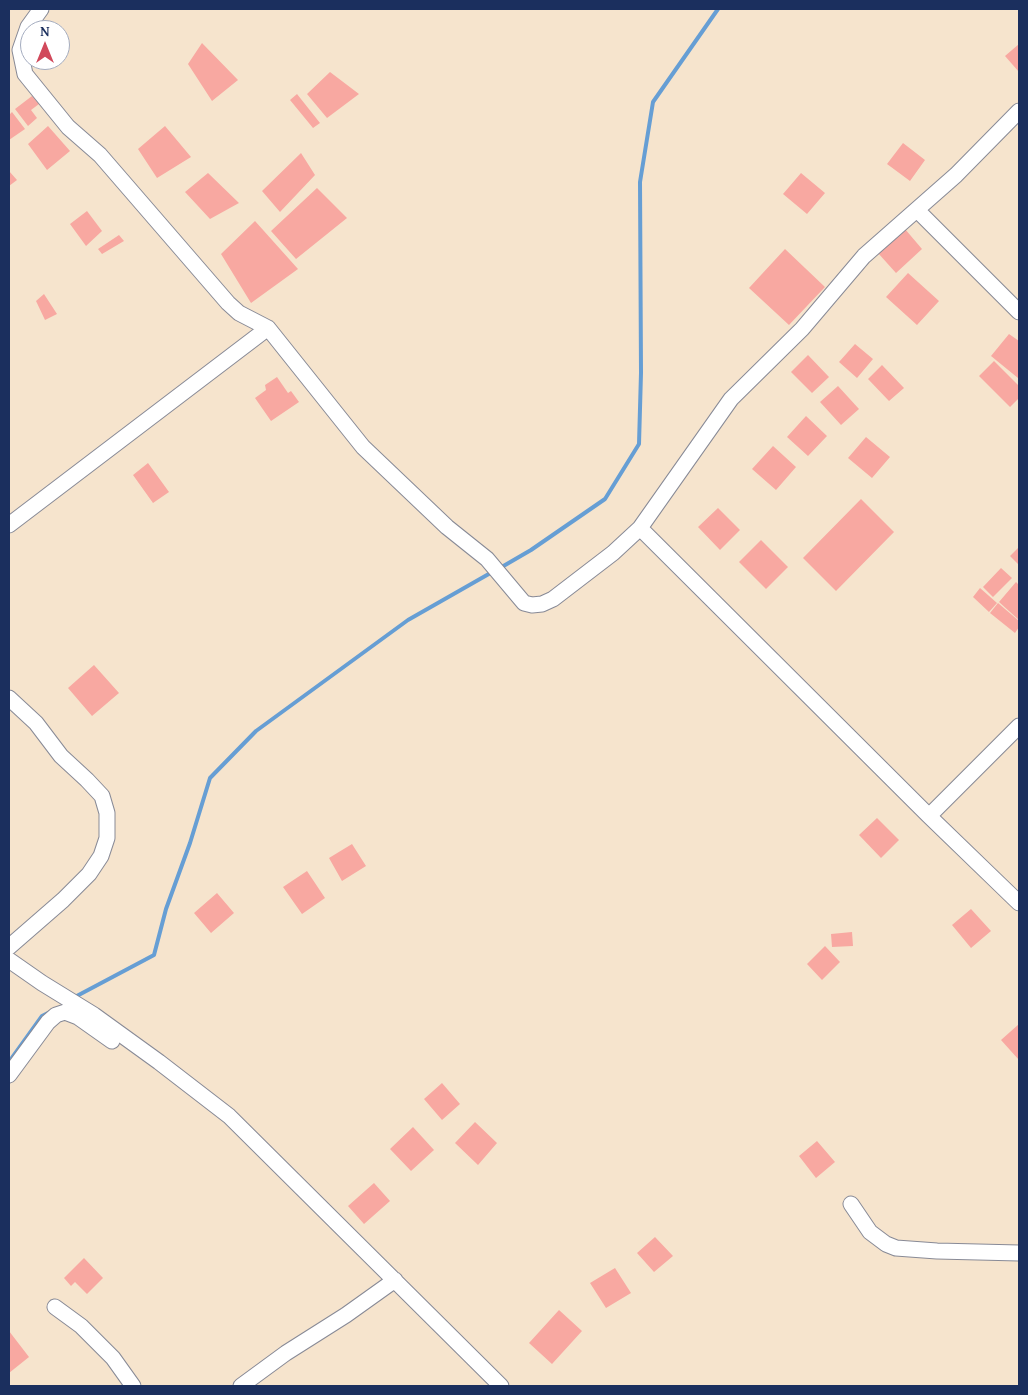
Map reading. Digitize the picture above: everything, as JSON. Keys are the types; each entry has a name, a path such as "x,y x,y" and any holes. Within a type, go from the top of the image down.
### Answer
{"street":[{"path":"41,9 28,27 20,50 25,74 68,127 100,155 228,303 239,312 268,328 363,447 447,527 487,559 524,603 532,605 542,604 553,599 613,552 640,528 731,399 802,329 864,256 956,175 1019,111"},
{"path":"917,210 1019,312"},
{"path":"9,525 268,328"},
{"path":"640,528 1019,904"},
{"path":"9,698 36,723 61,756 102,796 107,813 107,838 101,856 88,874 63,900 9,947"},
{"path":"929,816 1019,726"},
{"path":"9,960 94,1015 160,1062 229,1116 501,1386"},
{"path":"9,1075 48,1022 56,1015 65,1012 78,1017 204,1104 229,1116"},
{"path":"851,1204 870,1232 886,1244 896,1248 1019,1253"},
{"path":"241,1386 286,1353 346,1315 395,1280"},
{"path":"55,1307 80,1326 113,1358 133,1386"}],"building":[{"path":"202,43 238,80 212,101 188,64"},
{"path":"1019,44 1019,72 1005,56"},
{"path":"330,72 359,94 327,118 307,94"},
{"path":"297,94 320,123 313,128 290,100"},
{"path":"32,96 39,104 31,110 37,118 28,126 15,109"},
{"path":"12,112 25,129 9,140 9,115"},
{"path":"48,126 70,151 47,170 28,144"},
{"path":"165,126 191,157 157,178 138,149"},
{"path":"903,143 925,160 910,181 887,164"},
{"path":"301,153 315,175 280,212 262,191"},
{"path":"9,171 17,180 9,186"},
{"path":"208,173 239,203 210,219 185,192"},
{"path":"801,173 825,193 807,214 783,194"},
{"path":"317,188 347,218 296,259 271,231"},
{"path":"87,211 102,231 86,246 70,224"},
{"path":"255,221 298,269 251,303 221,254"},
{"path":"905,229 922,249 896,273 878,253"},
{"path":"119,235 124,241 102,254 98,249"},
{"path":"785,249 825,287 789,325 749,288"},
{"path":"908,273 939,301 917,325 886,297"},
{"path":"44,294 57,314 45,320 36,301"},
{"path":"1009,334 1019,341 1018,378 991,356"},
{"path":"855,344 873,359 857,378 839,362"},
{"path":"808,355 829,377 812,393 791,372"},
{"path":"994,361 1019,386 1019,398 1010,407 979,376"},
{"path":"882,365 904,388 889,401 868,379"},
{"path":"277,377 288,393 291,391 299,402 271,421 255,398 266,390 265,385"},
{"path":"838,386 859,409 841,425 820,402"},
{"path":"806,416 827,436 808,456 787,437"},
{"path":"866,437 890,457 872,478 848,458"},
{"path":"773,446 796,467 776,490 752,469"},
{"path":"148,463 169,492 153,503 133,475"},
{"path":"861,499 894,532 836,591 803,558"},
{"path":"718,508 740,530 720,550 698,527"},
{"path":"761,540 788,567 766,589 739,562"},
{"path":"1019,547 1019,565 1010,556"},
{"path":"1001,568 1012,578 993,597 983,587"},
{"path":"1016,582 1019,585 1019,620 999,602"},
{"path":"980,588 997,603 989,612 973,597"},
{"path":"998,603 1019,621 1019,627 1015,633 990,613"},
{"path":"94,665 119,693 92,716 68,688"},
{"path":"877,818 899,840 881,858 859,835"},
{"path":"352,844 366,866 342,881 329,858"},
{"path":"307,871 325,898 302,914 283,887"},
{"path":"217,893 234,913 211,933 194,913"},
{"path":"971,909 991,931 971,948 952,925"},
{"path":"852,932 853,946 832,947 831,934"},
{"path":"825,946 840,962 822,980 807,964"},
{"path":"1019,1024 1019,1060 1001,1040"},
{"path":"442,1083 460,1104 442,1120 424,1099"},
{"path":"475,1122 497,1143 478,1165 455,1143"},
{"path":"413,1127 434,1150 411,1171 390,1149"},
{"path":"817,1141 835,1162 816,1178 799,1156"},
{"path":"374,1183 390,1201 364,1224 348,1206"},
{"path":"655,1237 673,1256 654,1272 637,1253"},
{"path":"84,1258 103,1278 87,1294 75,1282 71,1286 64,1278"},
{"path":"615,1268 631,1293 606,1308 590,1283"},
{"path":"559,1310 582,1331 552,1364 529,1343"},
{"path":"9,1331 29,1357 9,1373"}],"waterway":[{"path":"500,568 531,550 605,499 639,444 641,373 640,182 653,102 718,9"},
{"path":"73,998 154,955 166,909 190,843 210,778 256,731 408,620 494,571"},
{"path":"9,1062 42,1016 50,1012"}]}
